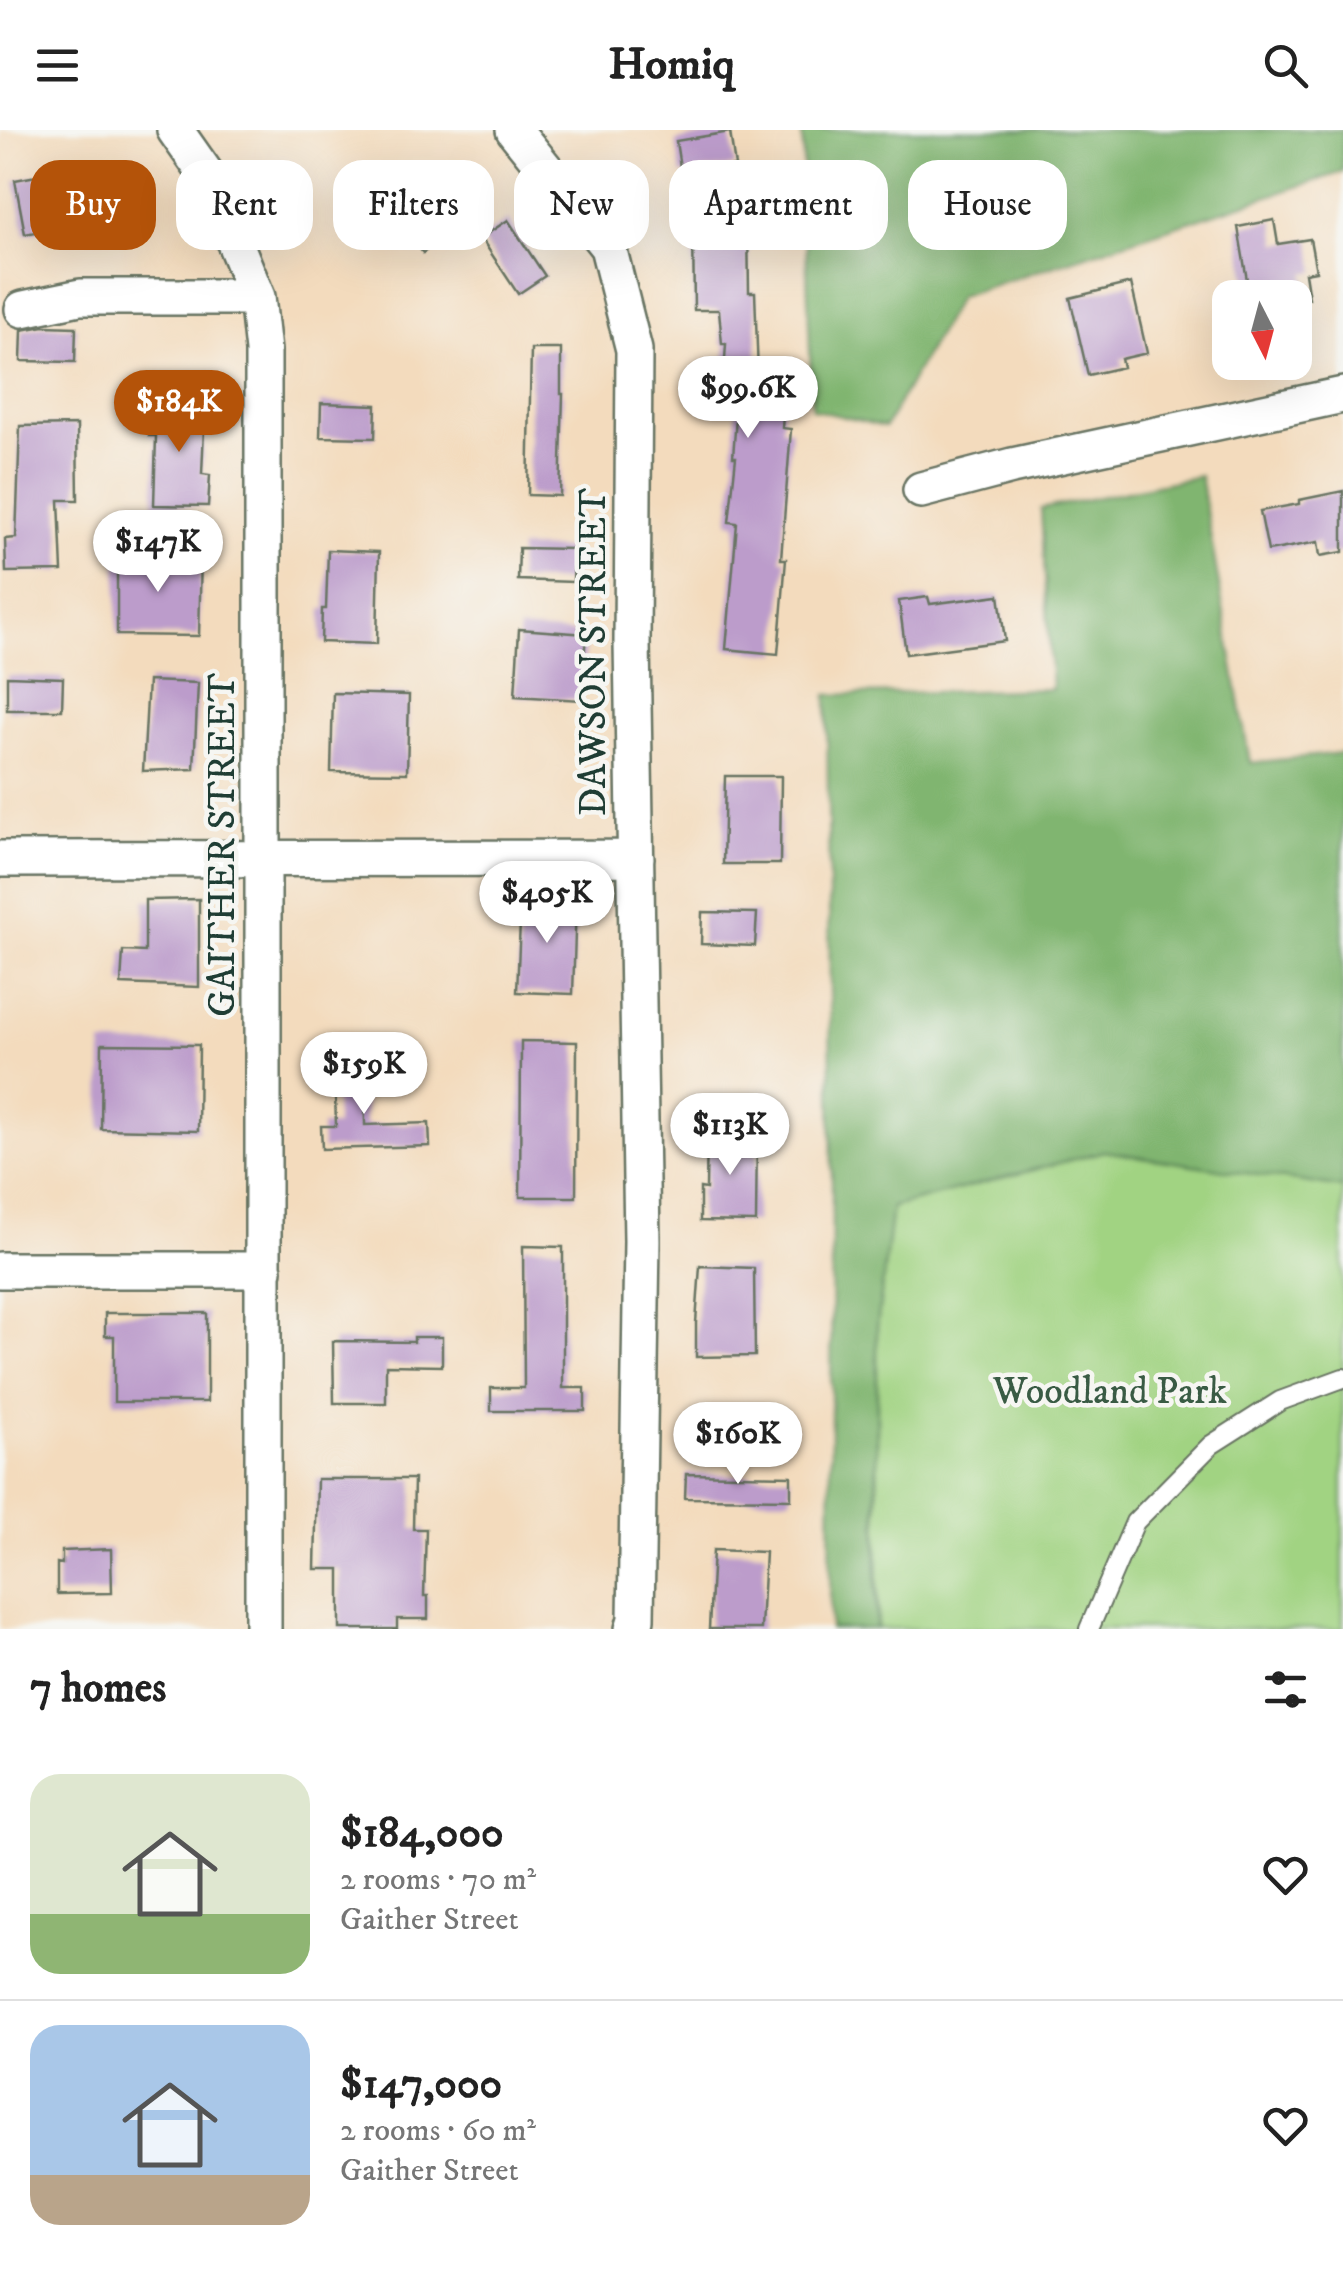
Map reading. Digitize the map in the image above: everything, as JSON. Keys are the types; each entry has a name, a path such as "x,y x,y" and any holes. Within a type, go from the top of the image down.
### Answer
{"street":[{"name":"GAITHER STREET","path":"175,130 208,177 257,298 263,350 263,1629"},
{"name":"DAWSON STREET","path":"514,130 608,247 634,350 632,642 642,1241 634,1629"},
{"path":"23,309 80,296 257,298"},
{"path":"921,490 1012,466 1343,395"},
{"path":"0,859 636,858"},
{"path":"0,1270 264,1270"}],"lane":[{"path":"1089,1629 1135,1522 1211,1445 1280,1401 1343,1378"}],"green space":[{"path":"802,130 1343,130 1343,172 959,296 885,427 812,409 806,250 888,250 888,160 803,160"},
{"path":"1200,476 1250,763 1343,753 1343,1188 1104,1151 892,1207 877,1327 876,1629 830,1629 832,1191 827,695 1052,689 1041,509"},
{"name":"Woodland Park","path":"1104,1151 1343,1188 1343,1629 878,1629 877,1327 892,1207"}],"building":[{"path":"730,132 734,160 679,160 676,141"},
{"path":"30,177 30,233 25,234 15,180"},
{"path":"508,220 514,229 514,250 528,250 545,276 518,294 489,250 494,250 494,229"},
{"path":"1274,220 1278,244 1310,239 1316,271 1305,273 1306,280 1247,280 1238,227"},
{"path":"693,250 748,250 749,292 755,292 758,374 786,376 782,428 791,429 778,654 726,649 737,523 729,522 738,390 723,389 726,344 722,344 719,310 694,310"},
{"path":"1131,283 1147,353 1121,359 1123,367 1088,375 1070,298"},
{"path":"76,327 75,362 21,361 22,330"},
{"path":"531,349 561,349 560,496 528,495"},
{"path":"321,403 376,405 375,438 320,437"},
{"path":"150,404 205,407 202,474 210,475 208,506 154,505 156,436 149,436"},
{"path":"77,425 78,500 59,500 62,571 6,572 5,539 16,538 20,426"},
{"path":"1343,491 1343,552 1320,556 1318,542 1268,551 1260,511"},
{"path":"519,548 574,549 573,582 518,580"},
{"path":"328,550 379,552 377,644 321,642"},
{"path":"117,553 201,555 199,636 117,635"},
{"path":"999,595 1005,641 906,654 899,601 928,597 930,604"},
{"path":"519,629 586,634 581,700 515,696"},
{"path":"7,676 63,678 62,710 7,710"},
{"path":"148,681 198,683 194,769 143,771"},
{"path":"333,693 409,695 407,773 331,772"},
{"path":"725,776 781,776 780,864 723,864"},
{"path":"521,898 576,901 573,994 517,992"},
{"path":"199,899 199,987 121,984 123,951 145,952 145,900"},
{"path":"702,912 757,913 755,946 701,944"},
{"path":"521,1041 577,1042 576,1197 520,1197"},
{"path":"102,1044 199,1045 198,1131 101,1129"},
{"path":"364,1060 365,1125 429,1123 430,1146 322,1149 321,1126 336,1126 334,1061"},
{"path":"707,1132 757,1133 756,1222 700,1221 700,1188 706,1189"},
{"path":"523,1246 563,1247 563,1388 585,1388 585,1411 491,1411 491,1388 524,1388"},
{"path":"700,1266 754,1268 755,1356 696,1357"},
{"path":"105,1313 207,1313 207,1402 114,1402 114,1336 105,1336"},
{"path":"414,1337 442,1337 442,1366 386,1365 386,1403 334,1403 333,1341 414,1342"},
{"path":"686,1474 791,1476 791,1499 685,1498"},
{"path":"317,1479 414,1479 413,1529 426,1529 424,1596 428,1596 428,1619 397,1619 397,1629 340,1629 340,1569 315,1569"},
{"path":"111,1549 112,1593 57,1594 57,1563 62,1564 62,1551"},
{"path":"713,1550 765,1552 761,1629 709,1629"}]}
